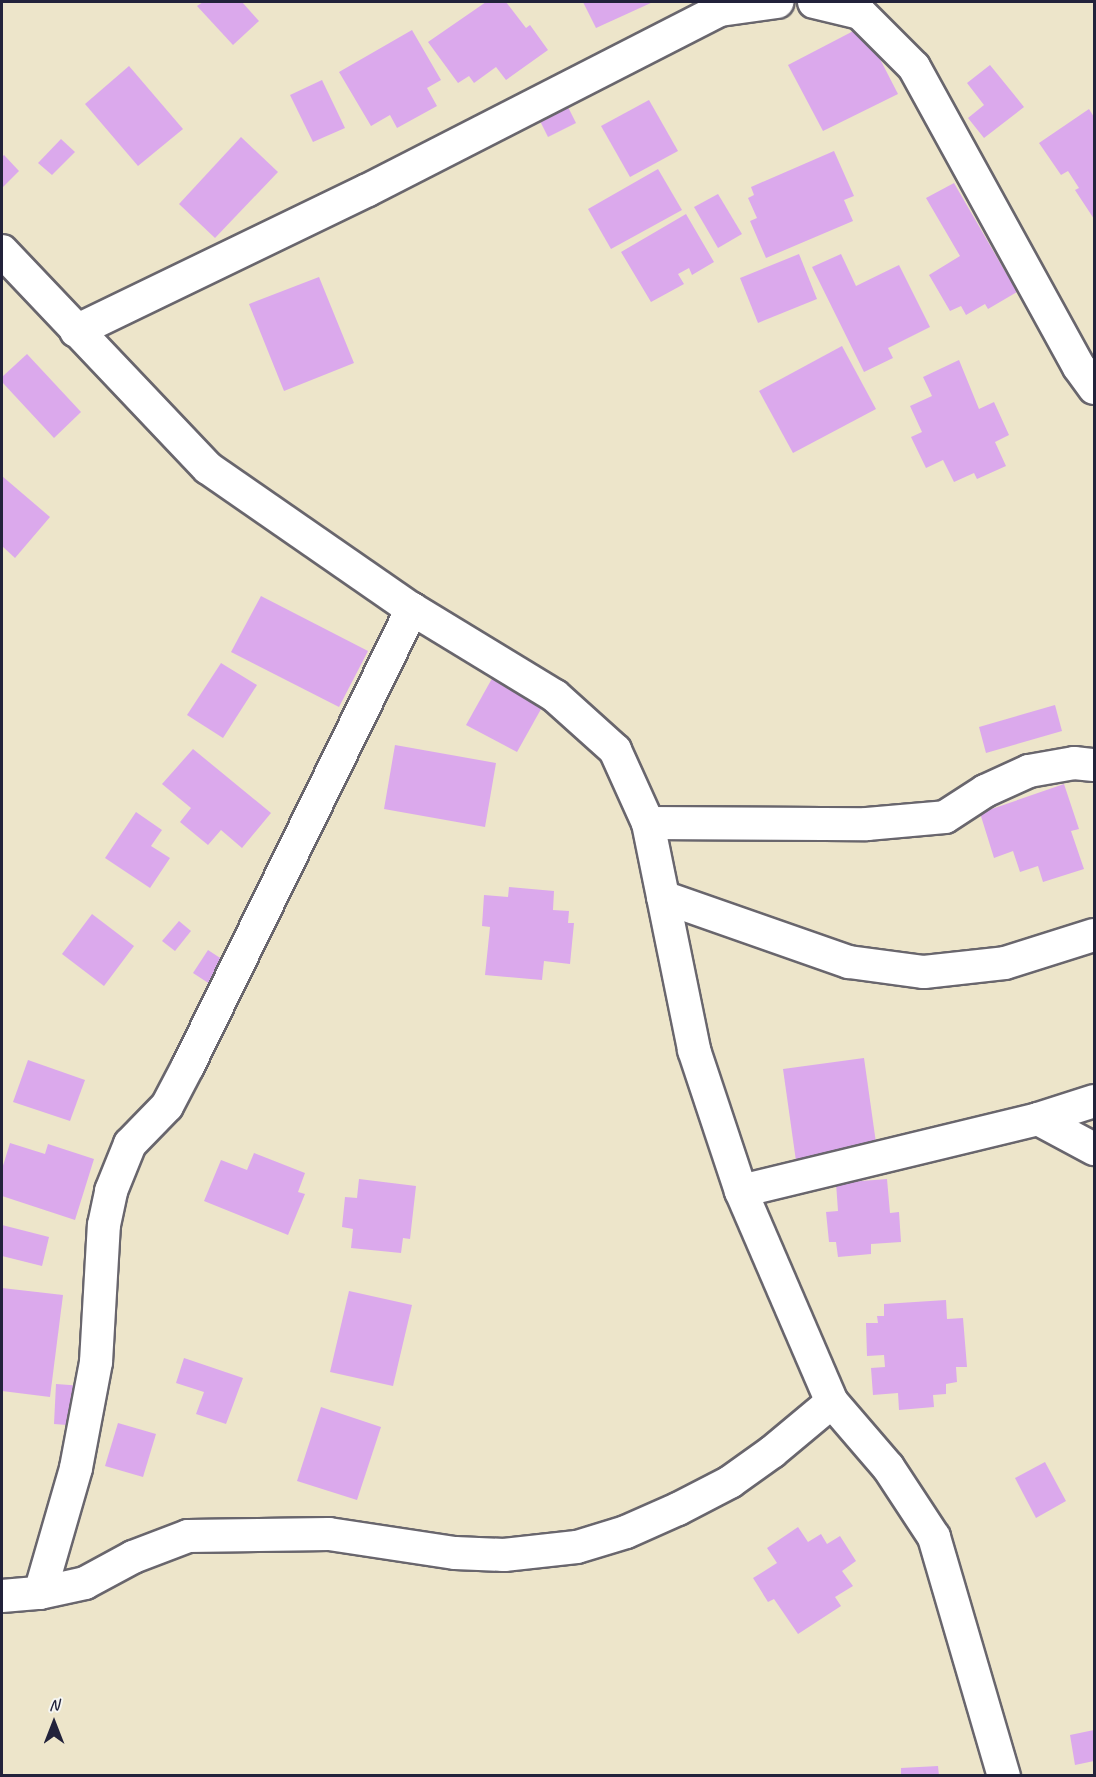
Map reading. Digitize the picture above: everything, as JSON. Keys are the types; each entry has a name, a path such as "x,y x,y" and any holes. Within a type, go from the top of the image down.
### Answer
{"street":[{"path":"76,331 368,190 720,10 777,2"},
{"path":"814,2 860,13 914,67 1079,367 1095,388"},
{"path":"2,251 208,468 412,609 555,696 615,750 648,823 694,1050 741,1191 832,1402 888,1467 934,1537 1004,1776"},
{"path":"40,1593 76,1468 96,1362 104,1225 111,1191 130,1144 167,1106 188,1066 412,609"},
{"path":"648,823 867,824 945,817 985,791 1029,771 1074,763 1095,765"},
{"path":"663,897 849,962 924,972 1005,963 1095,935"},
{"path":"741,1191 1038,1119 1095,1101"},
{"path":"1038,1119 1095,1149"},
{"path":"2,1596 40,1593 85,1583 133,1557 188,1536 329,1534 455,1553 504,1554 577,1547 626,1532 678,1509 730,1482 772,1452 832,1402"}],"building":[{"path":"203,2 242,2 259,21 233,45 197,6"},
{"path":"486,2 506,2 526,28 530,25 548,50 506,80 496,67 474,83 469,76 458,83 428,42"},
{"path":"583,2 653,2 596,28"},
{"path":"863,26 898,94 823,131 788,65"},
{"path":"412,30 441,80 427,88 437,106 397,128 390,115 371,126 339,72"},
{"path":"990,65 1024,107 984,138 968,118 984,105 967,83"},
{"path":"129,66 183,129 138,166 85,104"},
{"path":"322,80 345,128 313,142 290,95"},
{"path":"649,100 678,151 630,177 601,126"},
{"path":"568,107 576,123 548,137 540,121"},
{"path":"1089,109 1094,117 1094,219 1075,190 1079,188 1068,171 1061,175 1039,143"},
{"path":"241,137 278,172 215,238 179,204"},
{"path":"61,139 75,152 52,175 38,163"},
{"path":"834,151 854,196 844,200 853,221 766,258 750,221 757,218 748,198 754,195 751,187"},
{"path":"4,155 19,171 2,188 2,157"},
{"path":"658,169 682,210 611,249 588,209"},
{"path":"954,183 1017,292 988,309 985,304 966,315 961,306 950,311 929,275 960,256 926,198"},
{"path":"718,194 742,234 718,248 694,207"},
{"path":"686,214 714,262 692,275 689,268 678,274 684,284 651,302 621,252"},
{"path":"799,254 817,299 758,323 740,278"},
{"path":"841,254 856,286 899,265 930,327 888,348 893,358 864,372 812,267"},
{"path":"319,277 354,363 284,391 249,304"},
{"path":"842,346 876,409 793,453 759,391"},
{"path":"27,354 81,412 54,438 2,382 2,377"},
{"path":"959,360 979,409 994,402 1009,435 995,442 1006,466 977,479 974,473 954,482 943,460 926,468 911,437 922,432 910,406 932,396 923,377"},
{"path":"2,476 50,517 15,558 2,546"},
{"path":"261,596 368,651 339,707 231,652"},
{"path":"221,663 257,685 223,738 187,715"},
{"path":"499,666 550,693 517,752 466,725"},
{"path":"1055,705 1062,731 986,753 979,727"},
{"path":"395,745 496,763 485,827 384,809"},
{"path":"193,749 271,813 242,848 221,830 208,845 180,822 191,808 162,784"},
{"path":"1064,784 1079,829 1071,831 1084,869 1043,882 1038,866 1020,872 1013,851 994,858 980,813"},
{"path":"136,812 162,830 151,846 170,858 150,888 105,858"},
{"path":"509,887 554,891 553,910 569,911 568,923 574,923 570,964 544,961 542,980 485,975 490,927 482,926 484,895 508,897"},
{"path":"92,914 134,946 104,986 62,954"},
{"path":"179,921 191,931 175,951 162,941"},
{"path":"208,950 234,967 219,990 193,973"},
{"path":"864,1058 877,1150 796,1161 783,1069"},
{"path":"28,1060 85,1080 70,1121 13,1102"},
{"path":"10,1143 45,1154 48,1144 94,1159 75,1220 2,1196 2,1169"},
{"path":"254,1153 305,1173 298,1192 305,1194 288,1235 204,1201 221,1160 247,1170"},
{"path":"359,1179 416,1186 410,1239 403,1238 401,1253 351,1248 353,1229 342,1227 345,1197 357,1198"},
{"path":"887,1179 890,1213 899,1212 901,1242 871,1244 871,1254 838,1257 836,1242 829,1242 826,1212 838,1211 836,1183"},
{"path":"2,1225 49,1237 42,1266 2,1256"},
{"path":"2,1288 63,1295 50,1397 2,1391"},
{"path":"349,1291 412,1305 393,1386 330,1372"},
{"path":"946,1300 947,1319 963,1318 967,1367 956,1367 957,1382 946,1384 946,1394 933,1395 934,1407 899,1410 898,1393 873,1395 871,1368 885,1367 884,1355 867,1356 866,1323 878,1323 877,1316 884,1316 884,1304"},
{"path":"184,1358 243,1378 226,1424 196,1414 204,1392 176,1383"},
{"path":"56,1384 83,1386 80,1426 54,1424"},
{"path":"321,1407 381,1427 357,1500 297,1481"},
{"path":"118,1423 156,1434 143,1477 105,1466"},
{"path":"1045,1462 1066,1501 1036,1518 1015,1478"},
{"path":"798,1527 808,1542 821,1534 827,1544 840,1536 856,1561 842,1571 853,1586 835,1597 841,1606 798,1634 774,1599 768,1602 753,1578 777,1563 767,1548"},
{"path":"1094,1730 1094,1761 1075,1765 1070,1735"},
{"path":"938,1766 939,1776 901,1776 901,1768"}]}
